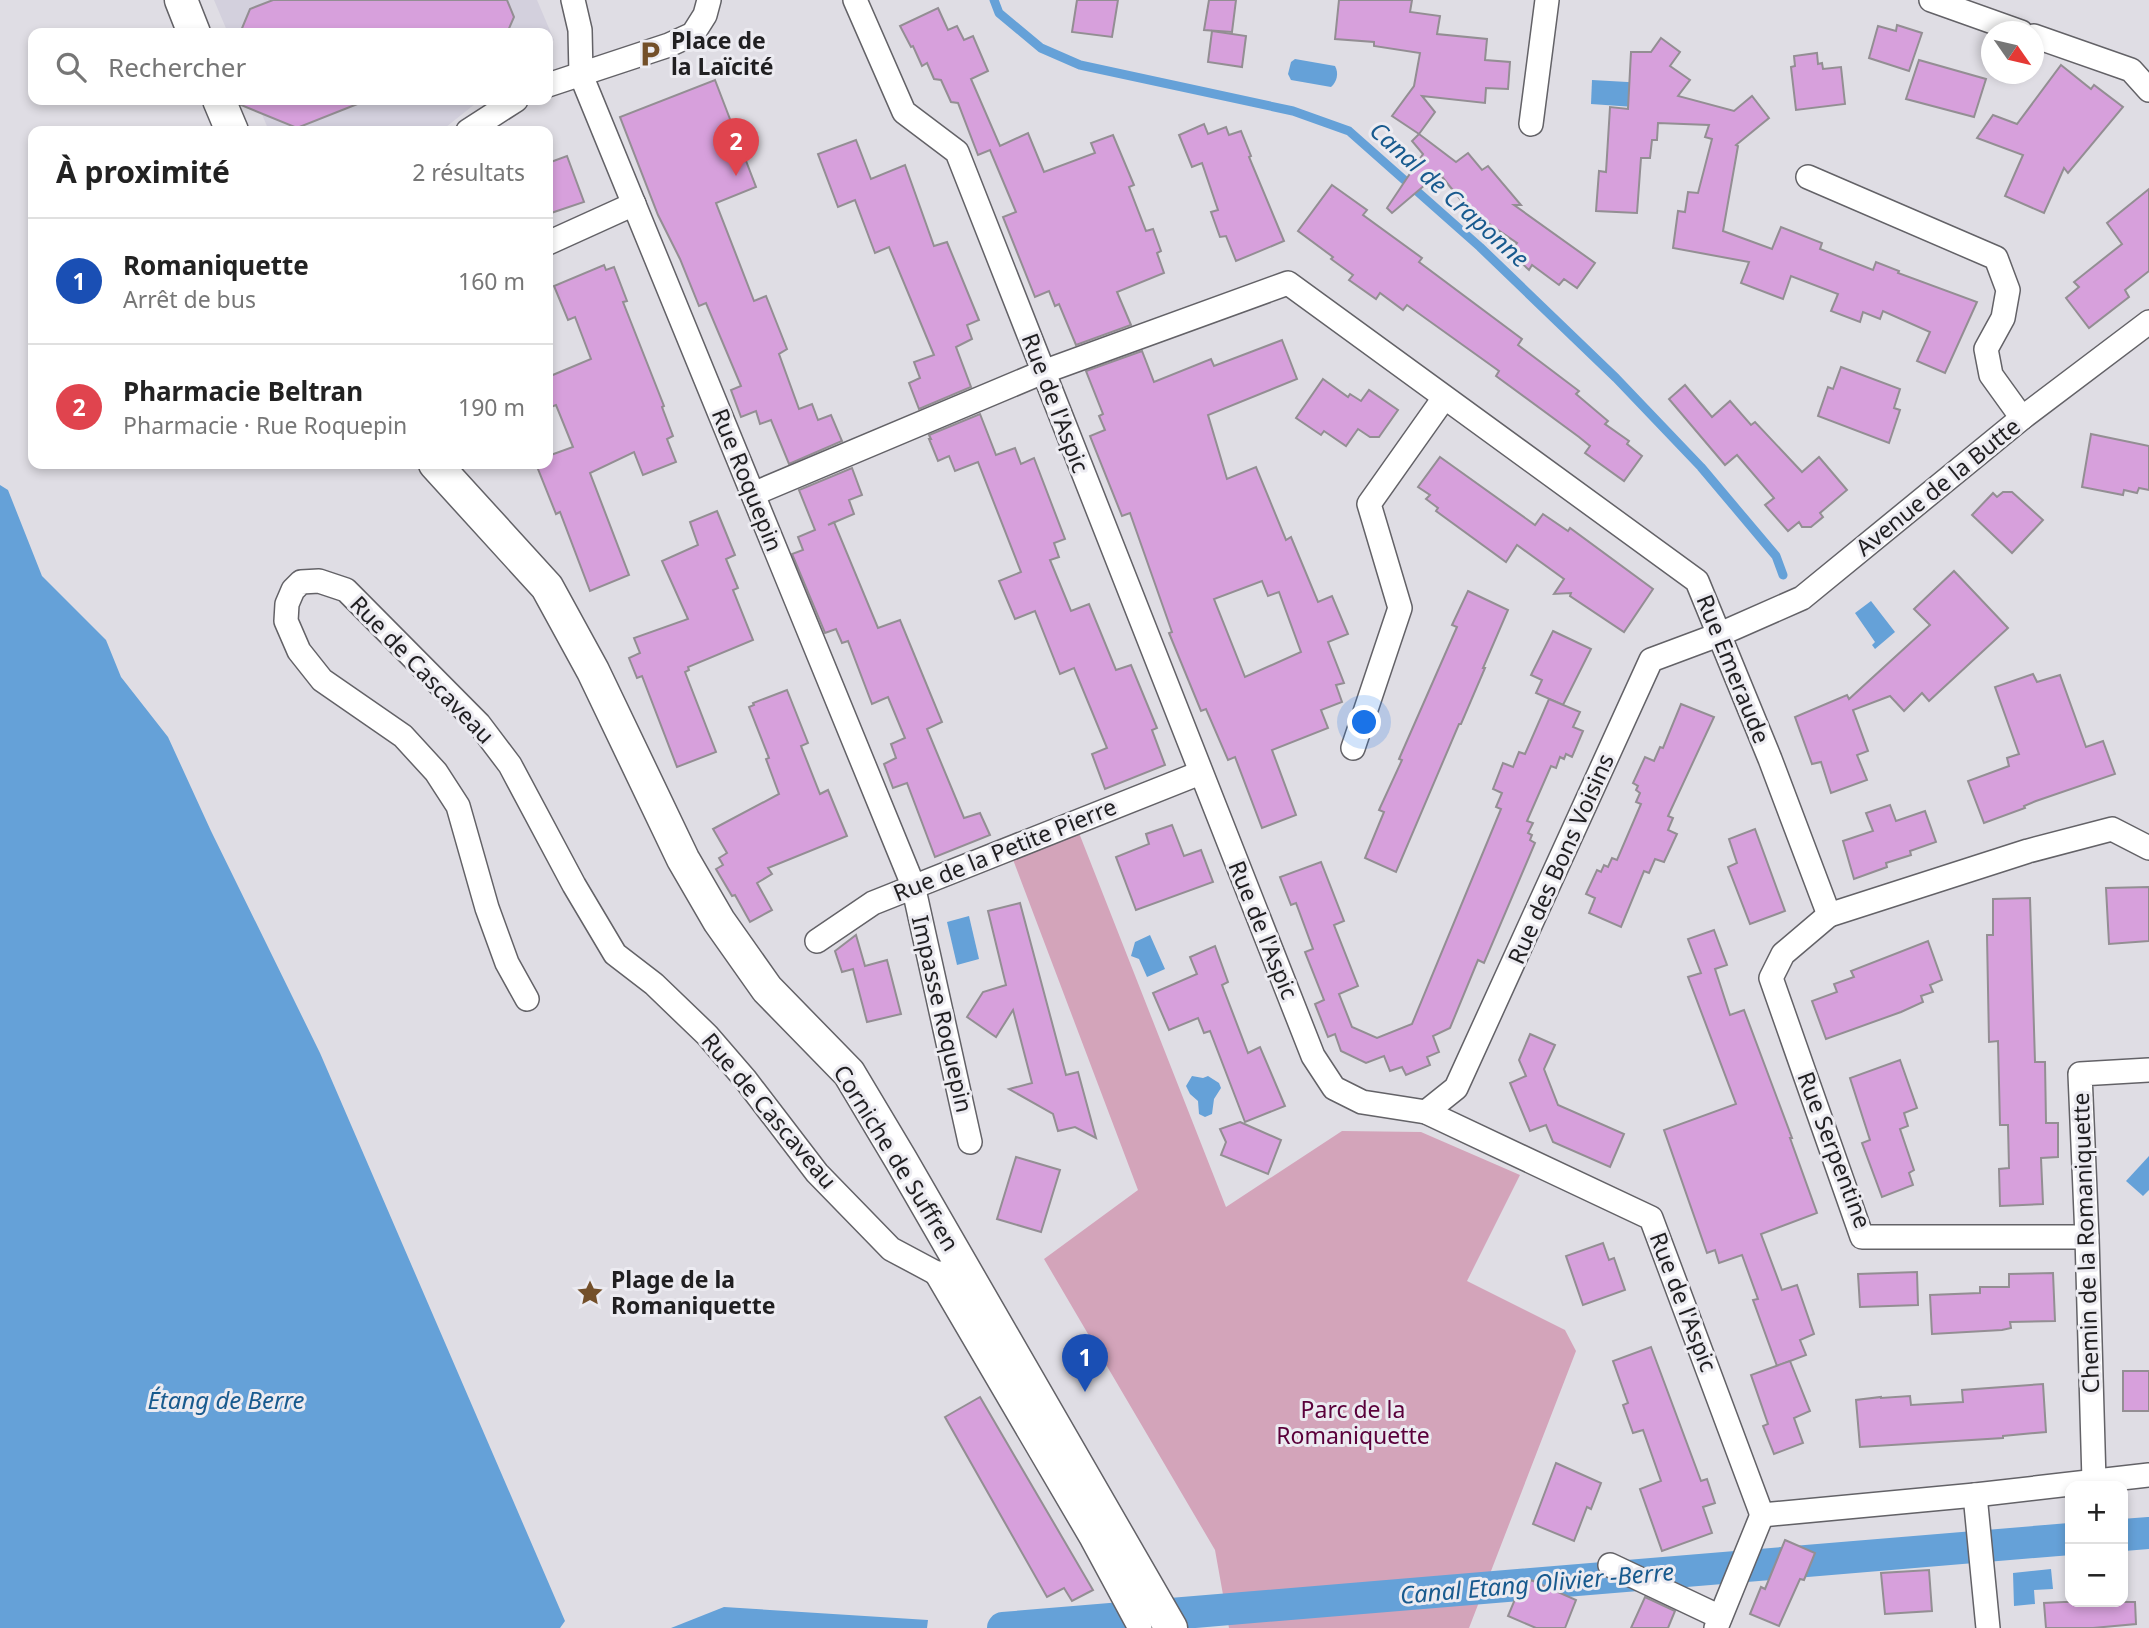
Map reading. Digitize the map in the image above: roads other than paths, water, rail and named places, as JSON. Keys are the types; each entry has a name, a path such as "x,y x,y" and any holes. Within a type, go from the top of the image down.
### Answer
{"main road":[{"path":"181,0 192,28"},
{"path":"221,105 230,126"},
{"name":"Corniche de Suffren","path":"440,469 547,587 593,671 683,859 719,921 767,989 849,1073 951,1273 1171,1628"}],"street":[{"path":"573,0 580,30 581,75"},
{"path":"553,83 669,45 693,34 705,15 709,0"},
{"name":"Rue de l'Aspic","path":"855,0 904,112 957,152 1313,1056 1334,1088 1362,1102 1426,1112 1651,1217 1762,1515"},
{"path":"1531,124 1547,0"},
{"path":"1931,0 1990,21"},
{"path":"2044,40 2131,70 2149,90"},
{"name":"Rue Roquepin","path":"581,75 914,885"},
{"path":"476,126 508,105"},
{"path":"1808,177 1996,258 2008,290 2003,318 1986,349 1991,375 2022,418"},
{"path":"553,241 634,204"},
{"name":"Rue Emeraude","path":"1043,372 1288,283 1697,581 1770,759 1829,915"},
{"name":"Avenue de la Butte","path":"1718,635 1802,598 2022,418 2149,322"},
{"path":"753,494 1043,372"},
{"path":"1353,748 1400,608 1369,504 1444,398"},
{"name":"Rue de Cascaveau","path":"527,999 507,963 458,806 436,772 403,736 322,680 299,651 286,621 287,604 293,590 301,582 318,581 346,590 479,724 510,765 574,885 615,954 654,984 707,1035 817,1172 891,1249 951,1273"},
{"name":"Rue des Bons Voisins","path":"1426,1112 1456,1088 1651,660 1718,635"},
{"name":"Rue de la Petite Pierre","path":"817,942 873,903 1200,773"},
{"path":"1829,915 2028,851 2112,829 2149,848"},
{"name":"Impasse Roquepin","path":"914,885 970,1142"},
{"name":"Rue Serpentine","path":"1829,915 1783,954 1771,978 1862,1237 2087,1237"},
{"name":"Chemin de la Romaniquette","path":"2094,1481 2080,1074 2149,1070"},
{"path":"951,1273 1140,1628"},
{"path":"2094,1481 2149,1475"},
{"path":"1610,1565 1718,1623 1762,1515 2065,1484"},
{"path":"1975,1495 1988,1628"}],"water":[{"path":"1295,59 1335,66 1335,83 1331,87 1291,80 1288,74 1291,62"},
{"path":"1592,80 1645,83 1634,107 1591,104"},
{"name":"Étang de Berre","path":"0,485 8,490 42,576 106,640 121,677 168,737 320,1053 565,1621 560,1628 0,1628"},
{"path":"1871,601 1895,632 1875,649 1872,645 1875,642 1855,613"},
{"path":"969,916 979,959 957,965 947,922"},
{"path":"1150,935 1165,969 1147,977 1139,959 1131,956 1135,942"},
{"path":"1192,1076 1208,1076 1219,1083 1221,1088 1214,1099 1212,1114 1205,1117 1199,1114 1198,1101 1186,1086"},
{"path":"2149,1156 2149,1190 2143,1196 2126,1181"},
{"path":"2051,1569 2053,1589 2034,1590 2035,1604 2014,1606 2013,1573"},
{"path":"724,1607 928,1620 927,1628 671,1628"}],"waterway":[{"name":"Canal de Craponne","path":"994,0 999,13 1041,48 1080,65 1293,111 1349,131 1480,247 1616,378 1701,467 1776,556 1783,575"},
{"name":"Canal Etang Olivier -Berre","path":"2128,1535 2149,1533"},
{"name":"Canal Etang Olivier -Berre","path":"1003,1628 2065,1539"}],"place":[{"name":"Place de la Laïcité","path":"650,54"},
{"name":"Pharmacie Beltran","path":"736,176"},
{"name":"Plage de la Romaniquette","path":"590,1293"},
{"name":"Romaniquette","path":"1085,1392"}],"park label":[{"name":"Parc de la Romaniquette","path":"1353,1423"}]}
